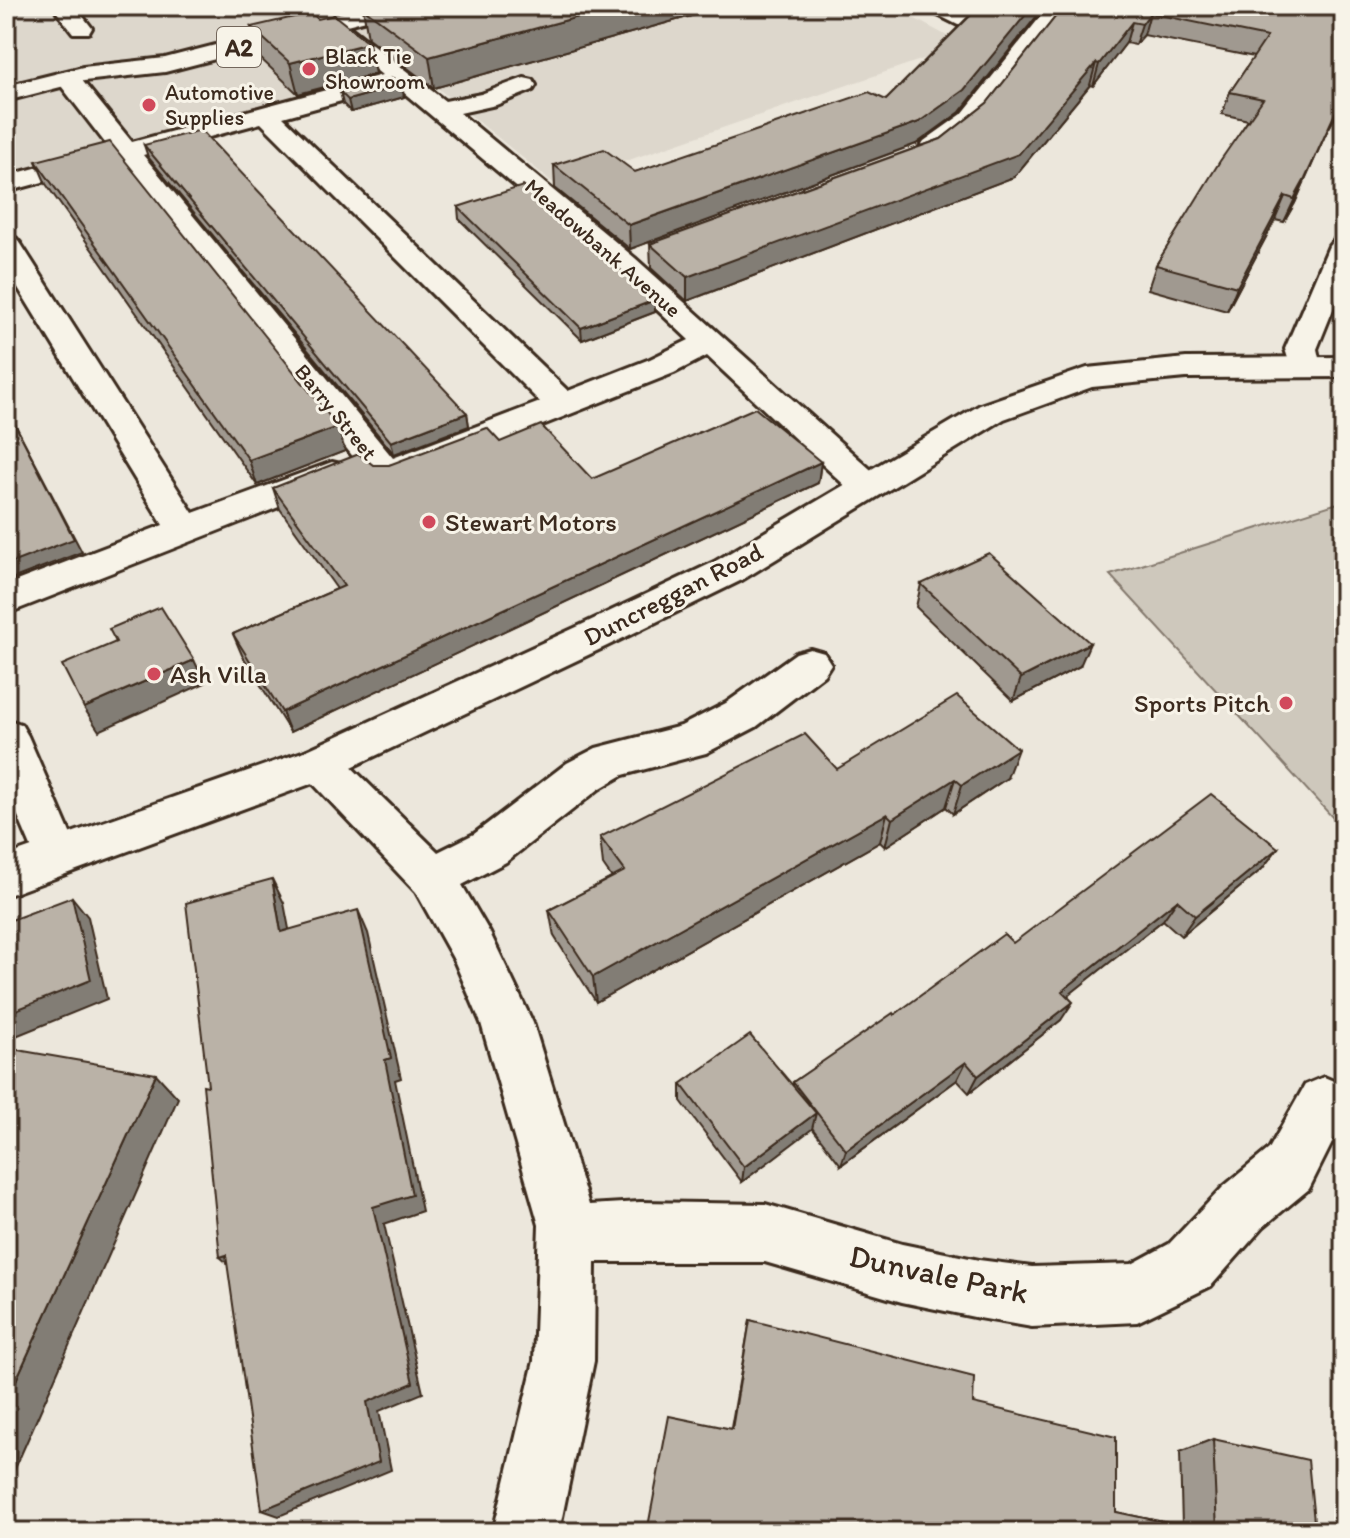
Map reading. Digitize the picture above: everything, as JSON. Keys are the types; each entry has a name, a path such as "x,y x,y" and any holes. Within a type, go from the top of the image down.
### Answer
{"main road":[{"path":"63,6 81,28"},
{"name":"A2","path":"203,32 315,10 393,6"},
{"path":"938,6 972,23"},
{"path":"911,159 926,153 971,119 1061,6"},
{"name":"A2","path":"6,94 75,76 165,65 315,10"},
{"name":"Meadowbank Avenue","path":"315,10 401,77 625,264 866,485"},
{"name":"A2","path":"75,76 150,44"},
{"name":"Barry Street","path":"75,76 126,152 386,474 662,366 709,343"},
{"path":"6,184 401,77"},
{"path":"440,109 487,100 524,85"},
{"path":"267,115 561,403"},
{"path":"6,244 185,531"},
{"path":"1305,367 1301,349 1344,246"},
{"path":"625,264 653,253"},
{"name":"Duncreggan Road","path":"6,876 320,763 728,571 866,485 992,412 1087,378 1186,368 1344,367"},
{"path":"6,600 372,456"},
{"path":"433,878 499,842 583,776 611,760 691,741 741,715 810,664"},
{"path":"6,736 57,856"},
{"path":"320,763 433,878 473,948 507,1023 567,1225 564,1361 526,1532"},
{"name":"Dunvale Park","path":"567,1235 640,1231 765,1233 902,1273 979,1289 1032,1297 1137,1293 1190,1265 1243,1207 1289,1169 1324,1103"}],"shaded area":[{"path":"6,6 891,6 964,45 556,185 414,69 6,180"},
{"name":"Sports Pitch","path":"1344,501 1344,830 1110,575"}],"building":[{"path":"619,6 429,57 363,8"},
{"path":"987,6 1033,6 964,90 919,122 629,225 554,165 604,149 635,172 869,92 886,100 976,10 984,10"},
{"path":"1064,6 1344,6 1344,96 1294,199 1285,196 1237,287 1156,265 1220,161 1263,99 1230,92 1267,37 1150,13 1142,24 1132,22 1019,154 687,277 650,244 941,139 987,103"},
{"path":"311,13 318,19 334,15 369,43 290,63 251,27"},
{"path":"393,78 402,85 348,100 340,92"},
{"path":"201,130 467,413 391,442 144,145"},
{"path":"110,142 338,427 249,460 36,161"},
{"path":"523,186 655,300 581,328 458,207"},
{"path":"6,407 74,539 6,565"},
{"path":"755,408 821,462 282,712 233,634 344,586 273,488 359,454 373,465 389,465 487,428 500,442 541,425 592,479"},
{"path":"989,553 1090,643 1021,678 921,584"},
{"path":"161,607 194,660 84,708 62,665 116,642 109,629"},
{"path":"957,696 1018,749 962,785 955,779 892,819 887,814 593,977 549,910 625,871 600,837 805,734 837,769"},
{"path":"1211,794 1278,848 1195,916 1177,900 1062,991 1073,1002 978,1076 966,1062 846,1150 793,1082 894,1015 1004,934 1013,943"},
{"path":"272,879 281,932 358,910 391,1058 385,1060 412,1195 373,1207 413,1383 367,1402 379,1462 262,1510 226,1255 220,1257 203,1085 208,1086 186,903"},
{"path":"72,897 91,980 6,1014 6,922"},
{"path":"750,1035 816,1113 744,1167 681,1084"},
{"path":"6,1048 156,1074 6,1402"},
{"path":"750,1320 974,1377 973,1403 1116,1437 1116,1512 1210,1532 647,1532 669,1416 732,1429"},
{"path":"1213,1439 1308,1460 1315,1532 1217,1532"}],"place":[{"name":"Black Tie Showroom","path":"309,69"},
{"name":"Automotive Supplies","path":"149,105"},
{"name":"Stewart Motors","path":"429,522"},
{"name":"Ash Villa","path":"154,674"},
{"name":"Sports Pitch","path":"1286,703"}]}
